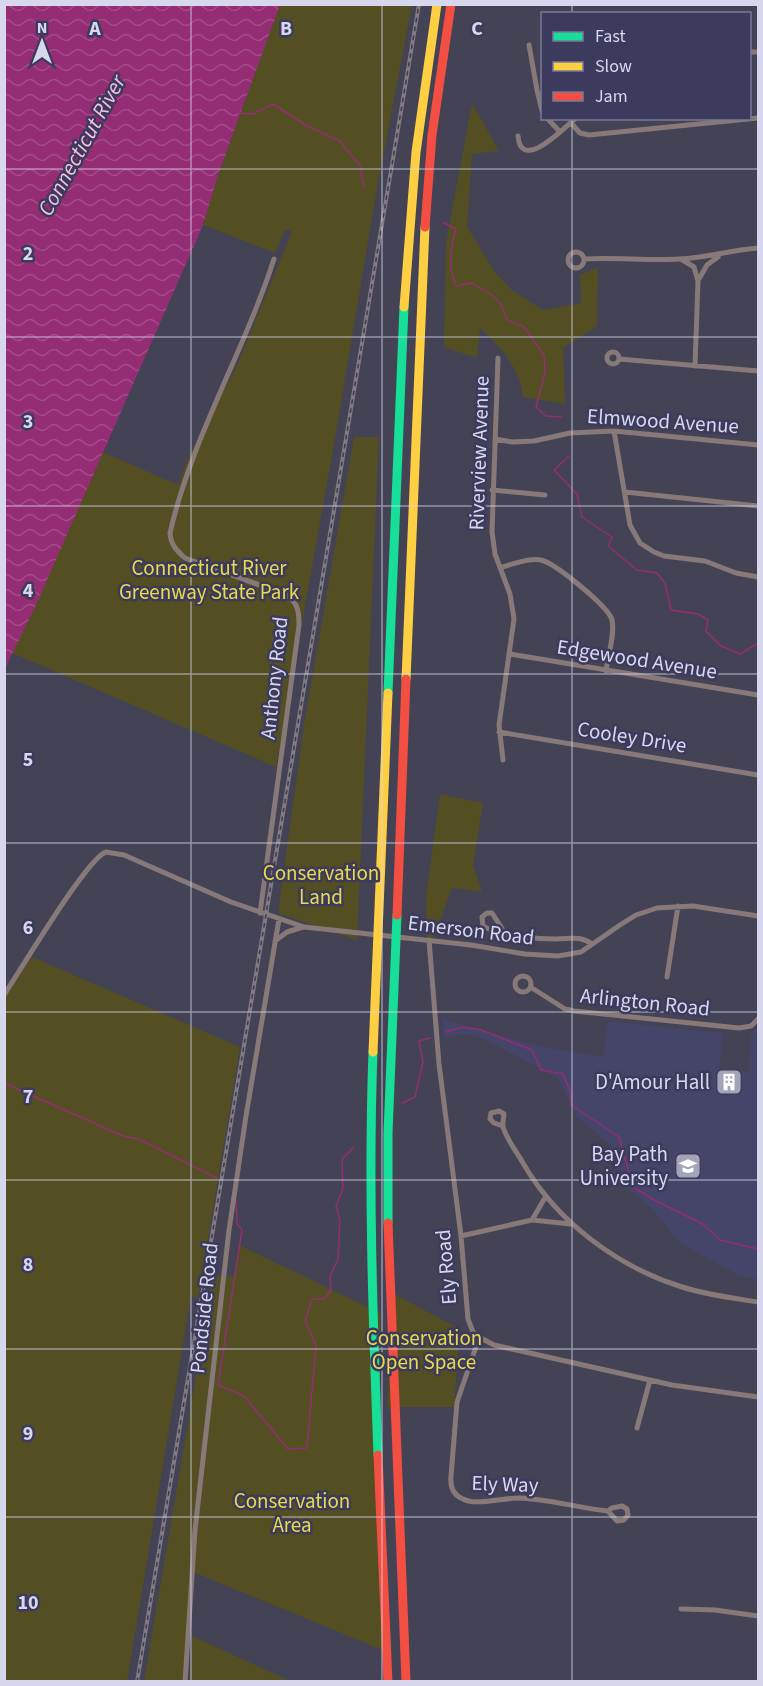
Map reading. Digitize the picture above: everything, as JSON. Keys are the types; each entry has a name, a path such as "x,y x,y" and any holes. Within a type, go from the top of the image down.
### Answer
{"highway":[{"path":"388,1682 369,1214 370,1131 404,297 416,152 437,4"},
{"path":"406,1682 388,1236 388,1133 425,217 434,125 451,4"}],"street":[{"path":"529,45 541,104"},
{"path":"549,120 560,132"},
{"path":"518,136 520,148 530,151 540,147 574,121 580,133 589,135 739,120"},
{"path":"585,259 616,257 680,259 759,248"},
{"path":"698,281 706,266 723,254"},
{"name":"Anthony Road","path":"261,913 298,634 299,610 296,602 287,595 185,558 175,549 170,532 186,474 225,384 274,259"},
{"path":"680,259 694,267 698,281 695,366"},
{"name":"Riverview Avenue","path":"498,358 492,490 493,542 514,611 499,732 503,760"},
{"path":"619,359 759,371"},
{"path":"614,431 631,529 637,540 649,550 664,556 705,561 731,571 759,577"},
{"name":"Elmwood Avenue","path":"495,439 512,442 534,441 570,433 614,431 759,445"},
{"path":"492,490 545,495"},
{"path":"625,492 759,506"},
{"path":"500,568 526,561 545,561 604,606 612,621 606,671"},
{"name":"Edgewood Avenue","path":"510,654 759,695"},
{"name":"Cooley Drive","path":"499,732 759,775"},
{"name":"Emerson Road","path":"4,995 93,863 101,854 110,852 122,854 261,913 304,927 429,940 545,956 576,953 636,915 657,908 693,906 759,916"},
{"path":"667,977 678,906"},
{"path":"505,933 492,913 487,913 482,917 484,927 505,933 541,939 580,938 592,944"},
{"name":"Pondside Road","path":"185,1682 195,1530 229,1230 279,919"},
{"path":"275,941 285,933 304,927"},
{"name":"Ely Road","path":"429,940 439,1064 462,1236 468,1319 473,1332 479,1338"},
{"name":"Arlington Road","path":"532,988 565,1009 574,1011 739,1028 751,1026 759,1019"},
{"path":"502,1126 526,1168 546,1196 572,1225 629,1264 658,1278 697,1292 759,1302"},
{"path":"532,1220 546,1196"},
{"path":"462,1236 532,1220 572,1225"},
{"path":"479,1338 494,1345 650,1380 759,1397"},
{"name":"Ely Way","path":"479,1338 456,1406 450,1483 454,1493 470,1502 528,1499 608,1511"},
{"path":"638,1428 650,1380"},
{"path":"681,1609 715,1610 759,1616"}],"shaded area":[{"name":"Bay Path University","path":"442,1019 538,1046 603,1057 608,1021 723,1033 719,1069 749,1072 751,1033 758,1028 758,1280 738,1275 680,1243 652,1209 624,1185 611,1146 578,1118 558,1078 478,1036 462,1034 444,1039"}],"green space":[{"name":"Connecticut River Greenway State Park","path":"280,5 412,5 377,188 276,767 12,653 103,452 178,485 189,455 238,364 292,231 285,230 275,253 203,225 218,175"},
{"path":"472,103 499,151 472,154 467,227 495,272 512,290 543,310 581,303 580,275 598,267 597,326 563,348 565,404 523,397 514,367 480,328 477,358 444,347 446,243"},
{"name":"Conservation Land","path":"354,437 379,437 357,940 278,913 304,725"},
{"name":"Conservation Land","path":"440,794 483,803 473,865 482,892 452,888 427,956 426,896"},
{"path":"32,957 240,1047 198,1298 191,1296 127,1681 5,1682 4,999"},
{"name":"Conservation Area","path":"239,1245 380,1313 380,1429 390,1653 193,1572 184,1681 144,1682 213,1275 233,1277"},
{"name":"Conservation Open Space","path":"394,1294 460,1329 454,1407 387,1407"},
{"path":"192,1636 290,1681 190,1681"}],"water":[{"name":"Connecticut River","path":"5,4 280,5 218,175 203,225 36,605 5,668"}],"waterway":[{"path":"239,113 253,114 273,104 307,126 340,141 360,166 364,187"},
{"path":"444,223 456,229 451,258 456,286 471,283 485,290 502,306 507,320 524,327 544,355 545,373 536,407 546,416 562,417"},
{"path":"569,456 554,470 577,494 582,517 612,537 608,546 637,570 657,573 665,583 671,610 698,614 708,620 706,631 721,646 740,654 758,643"},
{"path":"446,1032 463,1027 481,1030 532,1050 541,1070 563,1074 571,1093 571,1105 619,1137 633,1187 703,1224 720,1240 758,1249"},
{"path":"402,1103 415,1097 423,1062 419,1041 430,1038"},
{"path":"4,1083 123,1136 139,1139 217,1178"},
{"path":"236,1199 237,1224 242,1230 218,1385 244,1396 288,1449 307,1448 316,1345 305,1321 312,1299 324,1299 331,1290 330,1276 338,1259 340,1220 336,1206 343,1189 342,1159 354,1147"}],"railway":[{"path":"137,1682 419,4"}],"traffic: fast":[{"path":"388,693 404,307"},
{"path":"388,1223 388,1133 397,915"},
{"path":"373,1052 371,1203 378,1455"}],"traffic: slow":[{"path":"404,307 416,152 437,4"},
{"path":"406,679 425,227"},
{"path":"373,1052 388,693"}],"traffic: jam":[{"path":"425,227 432,135 451,4"},
{"path":"397,915 406,679"},
{"path":"388,1223 406,1682"},
{"path":"378,1455 388,1682"}],"place":[{"name":"D'Amour Hall","path":"729,1082"},
{"name":"Bay Path University","path":"688,1166"}]}
